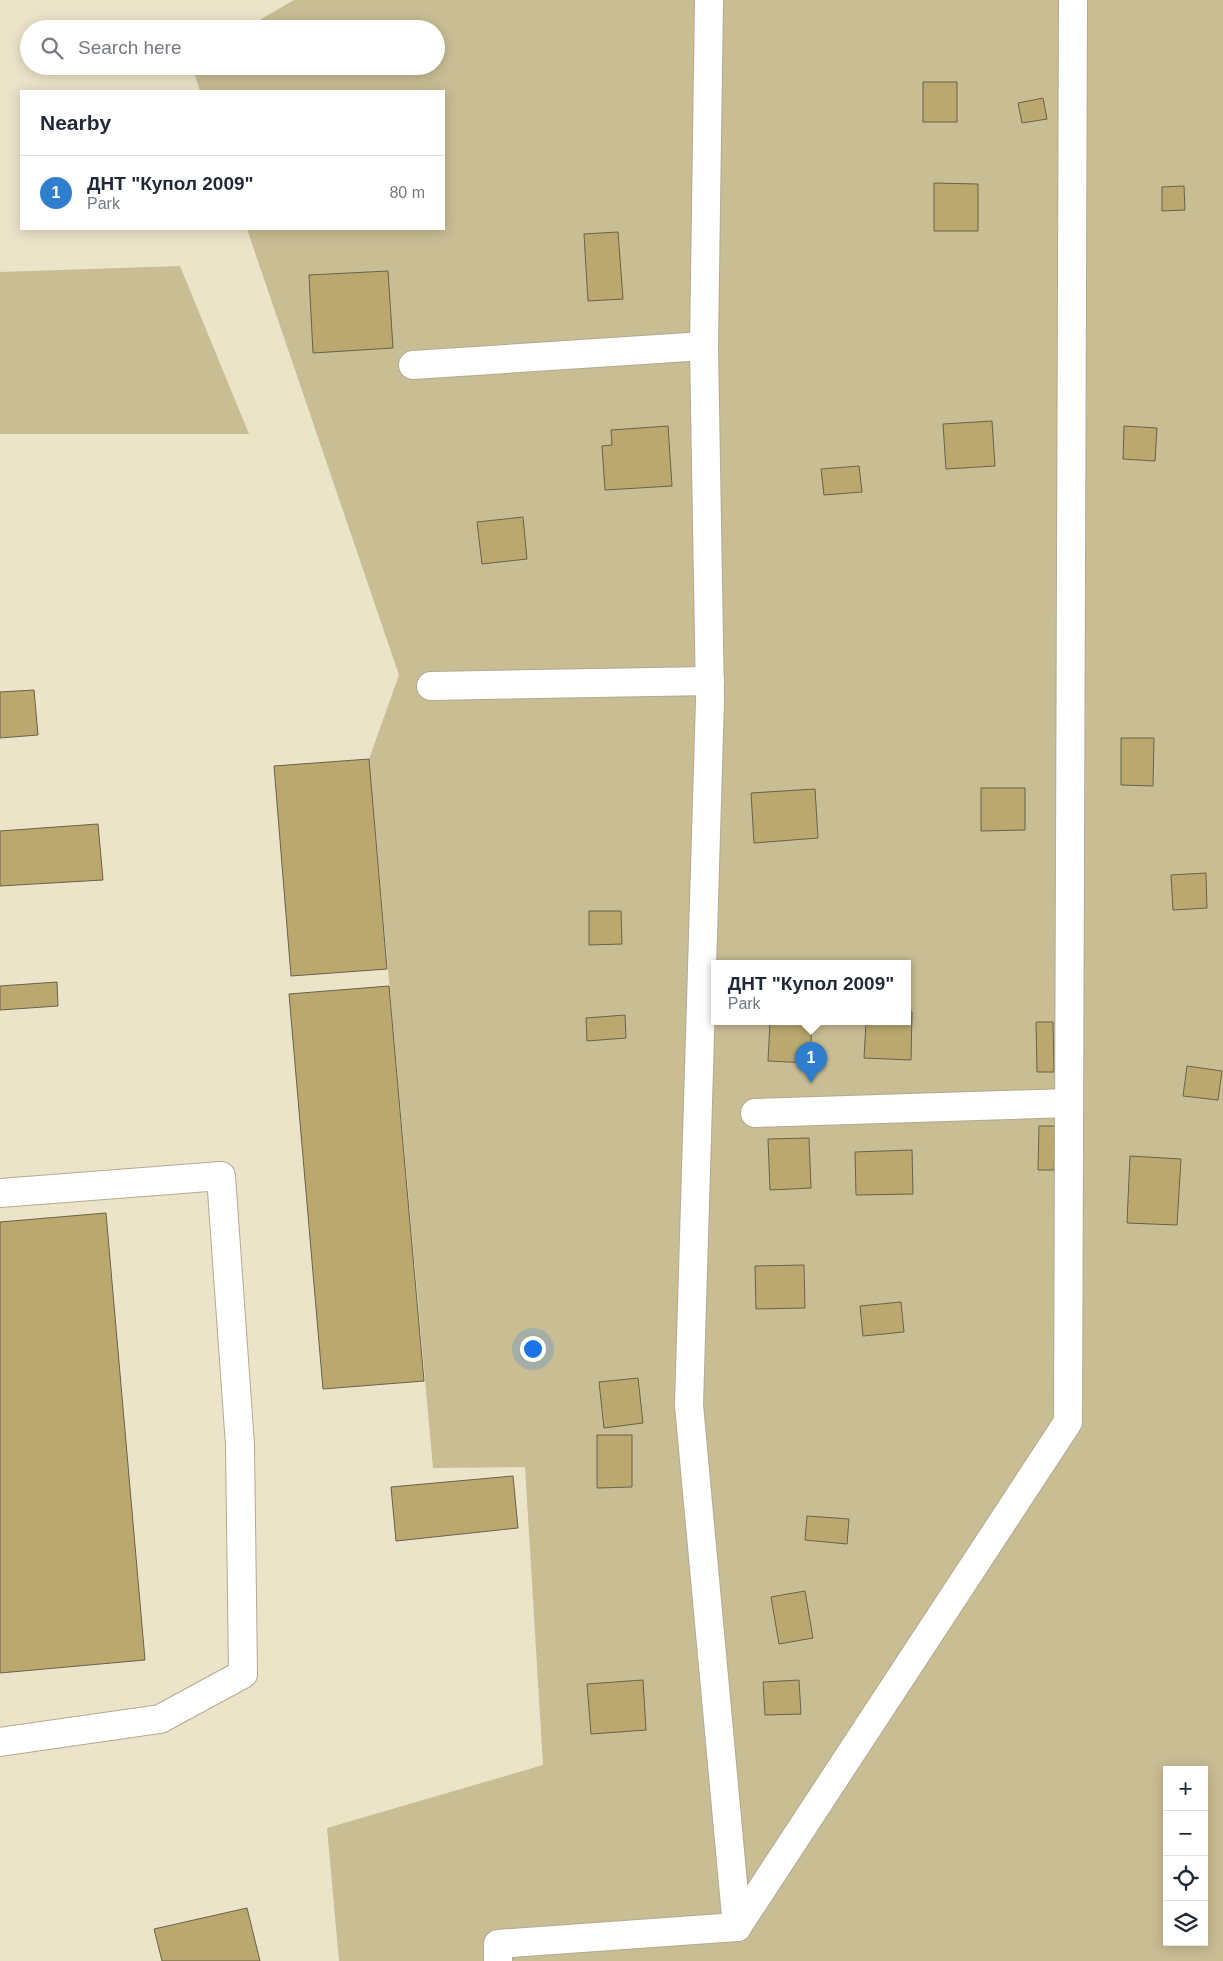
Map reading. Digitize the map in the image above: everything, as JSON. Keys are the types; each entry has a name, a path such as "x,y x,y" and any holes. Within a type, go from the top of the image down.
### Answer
{"lane":[{"path":"710,0 704,346 710,681 689,1405 737,1927"},
{"path":"737,1927 1068,1422 1073,0"},
{"path":"413,365 704,346"},
{"path":"431,686 710,681"},
{"path":"755,1113 1069,1103"},
{"path":"0,1193 221,1176 240,1445 243,1674 160,1719 0,1742"},
{"path":"498,1961 498,1944 737,1927"}],"shaded area":[{"path":"294,0 1223,0 1223,1961 339,1961 327,1828 543,1765 525,1467 433,1468 369,759 399,675 247,230 445,230 445,90 200,90 195,75 445,75 445,20 260,20"},
{"path":"180,266 249,434 0,434 0,272"}],"building":[{"path":"923,82 957,82 957,122 923,122"},
{"path":"1043,98 1047,119 1022,123 1018,103"},
{"path":"934,183 978,184 978,231 934,231"},
{"path":"1184,186 1185,210 1162,211 1162,187"},
{"path":"618,232 623,299 588,301 584,234"},
{"path":"388,271 393,348 313,353 309,275"},
{"path":"992,421 995,466 946,469 943,424"},
{"path":"668,426 672,486 605,490 602,446 612,445 611,430"},
{"path":"1124,426 1157,428 1155,461 1123,459"},
{"path":"859,466 862,492 824,495 821,469"},
{"path":"523,517 527,559 482,564 477,522"},
{"path":"34,690 38,735 0,738 0,692"},
{"path":"1121,738 1154,738 1153,786 1121,785"},
{"path":"369,759 387,969 291,976 274,766"},
{"path":"981,788 1025,788 1025,830 981,831"},
{"path":"815,789 818,838 754,843 751,793"},
{"path":"98,824 103,880 0,886 0,831"},
{"path":"1206,873 1207,908 1173,910 1171,875"},
{"path":"589,911 621,911 622,944 589,945"},
{"path":"57,982 58,1006 0,1010 0,986"},
{"path":"389,986 424,1381 323,1389 289,994"},
{"path":"912,1012 911,1060 864,1058 866,1025 911,1025"},
{"path":"625,1015 626,1038 587,1041 586,1018"},
{"path":"1036,1022 1053,1022 1054,1072 1037,1072"},
{"path":"770,1025 812,1025 810,1063 768,1061"},
{"path":"1187,1066 1222,1071 1218,1100 1183,1096"},
{"path":"1039,1126 1056,1126 1054,1170 1038,1170"},
{"path":"809,1138 811,1188 770,1190 768,1139"},
{"path":"912,1150 913,1194 856,1195 855,1152"},
{"path":"1130,1156 1181,1159 1177,1225 1127,1223"},
{"path":"106,1213 145,1660 0,1673 0,1222"},
{"path":"804,1265 805,1308 756,1309 755,1266"},
{"path":"901,1302 904,1332 863,1336 860,1306"},
{"path":"638,1378 643,1423 604,1428 599,1382"},
{"path":"597,1435 632,1435 632,1487 597,1488"},
{"path":"513,1476 518,1528 396,1541 391,1487"},
{"path":"807,1516 849,1519 847,1544 805,1540"},
{"path":"805,1591 813,1638 779,1644 771,1597"},
{"path":"643,1680 646,1730 591,1734 587,1684"},
{"path":"799,1680 801,1714 765,1715 763,1682"},
{"path":"247,1908 260,1961 162,1961 154,1929"}],"place":[{"name":"ДНТ \"Купол 2009\"","path":"811,1083"}]}
